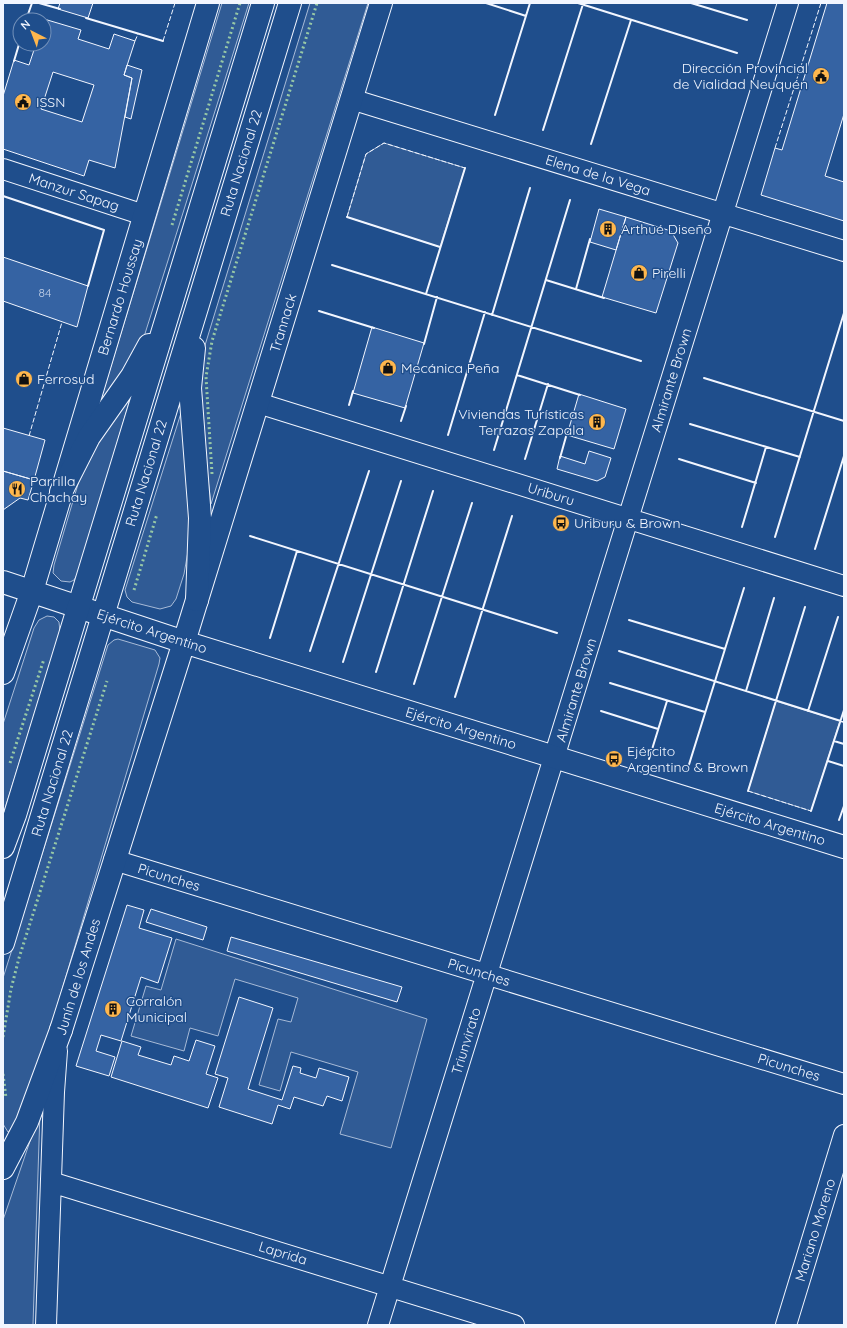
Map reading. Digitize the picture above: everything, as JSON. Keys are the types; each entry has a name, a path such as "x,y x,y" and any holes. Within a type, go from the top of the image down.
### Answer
{"main road":[{"name":"Bernardo Houssay","path":"3,673 32,591 208,3"},
{"name":"Ruta Nacional 22","path":"3,847 79,606 263,3"},
{"name":"Ruta Nacional 22","path":"3,943 290,3"},
{"name":"Trannack","path":"184,642 381,3"},
{"path":"197,600 200,518 190,388 200,296"},
{"path":"61,492 89,437 132,376 171,305"},
{"name":"Ejército Argentino","path":"3,582 184,642 844,847"},
{"name":"Junín de los Andes","path":"61,1030 184,642"},
{"path":"3,1168 27,1122 61,1030"}],"street":[{"name":"Almirante Brown","path":"555,757 788,3"},
{"name":"Elena de la Vega","path":"351,99 844,251"},
{"name":"Manzur Sapag","path":"3,169 144,215"},
{"name":"Uriburu","path":"258,403 844,586"},
{"name":"Triunvirato","path":"378,1325 555,757"},
{"name":"Picunches","path":"114,860 844,1084"},
{"name":"Junín de los Andes","path":"46,1325 56,1061 61,1030"},
{"name":"Mariano Moreno","path":"786,1325 844,1135"},
{"name":"Laprida","path":"51,1182 514,1325"}],"shaded area":[{"path":"222,3 249,3 143,340 136,355 99,405"},
{"path":"310,3 368,3 211,504 200,415 202,355"},
{"path":"384,143 465,168 440,247 347,217 366,154"},
{"path":"134,386 79,572 74,580 70,582 61,581 53,573 54,565 81,474 87,461"},
{"path":"181,413 189,480 190,540 184,574 176,599 171,606 160,609 132,602 127,597 125,590"},
{"path":"47,616 54,617 59,622 60,632 3,815 3,724 34,628 39,620"},
{"path":"118,639 155,650 160,658 159,664 47,1040 14,1128 8,1132 3,1124 3,978 108,645 114,640"},
{"path":"776,701 840,721 811,811 748,791"},
{"path":"176,939 427,1019 391,1148 340,1134 358,1072 291,1052 280,1091 259,1085 278,1019 291,1022 298,998 235,979 218,1036 190,1028 184,1051 131,1036 146,986 161,990"},
{"path":"40,1112 33,1325 3,1325 3,1220"}],"building":[{"path":"60,3 93,3 88,18 58,9"},
{"name":"Dirección Provincial de Vialidad Neuquén","path":"827,3 844,3 844,114 825,176 844,182 844,221 761,195 775,148 782,150"},
{"name":"ISSN","path":"52,21 81,30 78,39 109,49 114,34 135,41 124,75 132,78 115,168 89,160 84,176 3,149 3,96 14,60 29,65 33,52 52,52","holes":["53,72 94,85 82,122 41,109"]},
{"path":"127,65 142,70 131,119 125,117 132,78 124,75"},
{"name":"Arthué Diseño","path":"599,209 626,217 616,250 590,242"},
{"name":"Pirelli","path":"626,217 671,231 678,243 656,313 602,297"},
{"path":"3,257 88,286 77,327 3,301"},
{"name":"Mecánica Peña","path":"372,327 424,343 405,408 353,393"},
{"name":"Viviendas Turísticas Terrazas Zapala","path":"579,394 626,409 614,449 567,435"},
{"path":"3,428 45,440 34,480 3,471"},
{"path":"589,451 611,458 605,477 597,481 557,469 560,456 585,464"},
{"name":"Parrilla Chachay","path":"3,471 34,480 28,500 20,498 3,510"},
{"name":"Corralón Municipal","path":"127,905 144,910 139,928 172,938 158,983 141,977 121,1041 101,1035 96,1051 115,1057 109,1076 76,1066"},
{"path":"151,909 207,927 203,940 146,922"},
{"path":"231,937 402,987 397,1002 227,951"},
{"path":"239,997 273,1008 248,1089 282,1100 293,1066 301,1068 300,1073 316,1078 319,1068 349,1077 342,1101 327,1096 323,1106 294,1097 290,1109 278,1105 272,1124 219,1107 228,1078 215,1074"},
{"path":"196,1040 215,1046 206,1074 218,1078 208,1108 111,1077 122,1041 141,1047 138,1055 171,1065 174,1056 189,1061"}],"hedge":[{"path":"172,225 240,3"},
{"path":"212,474 206,377 212,341 317,3"},
{"path":"134,590 157,514"},
{"path":"10,763 44,659"},
{"path":"3,1037 11,989 19,958 107,681"},
{"path":"3,1074 6,1098"}],"fence":[{"path":"163,41 175,3"},
{"path":"775,148 821,3"},
{"path":"135,41 138,34"},
{"path":"347,217 366,154 384,143 465,168"},
{"path":"29,436 62,322"},
{"path":"748,791 811,811"}],"wall":[{"path":"29,12 32,3"},
{"path":"39,3 60,9"},
{"path":"486,3 526,16"},
{"path":"495,115 530,3"},
{"path":"578,3 737,53"},
{"path":"691,3 747,20"},
{"path":"543,130 583,4"},
{"path":"86,18 163,41"},
{"path":"591,144 631,20"},
{"path":"14,61 17,52"},
{"path":"426,294 465,168"},
{"path":"492,315 530,188"},
{"path":"3,196 104,230 88,286"},
{"path":"494,450 570,200"},
{"path":"347,217 440,247"},
{"path":"576,289 590,239"},
{"path":"332,265 641,361"},
{"path":"546,280 604,298"},
{"path":"424,344 437,297"},
{"path":"319,311 374,328"},
{"path":"448,435 485,312"},
{"path":"775,537 844,313"},
{"path":"517,375 580,395"},
{"path":"704,378 844,421"},
{"path":"525,459 548,384"},
{"path":"349,405 353,391"},
{"path":"401,421 406,406"},
{"path":"690,424 800,457"},
{"path":"560,458 567,433"},
{"path":"742,527 766,447"},
{"path":"815,549 844,456"},
{"path":"679,459 756,483"},
{"path":"310,651 369,471"},
{"path":"343,662 401,481"},
{"path":"376,672 433,491"},
{"path":"414,684 472,503"},
{"path":"455,697 512,516"},
{"path":"250,536 557,633"},
{"path":"270,638 297,551"},
{"path":"687,771 744,588"},
{"path":"746,691 774,598"},
{"path":"748,791 805,607"},
{"path":"808,711 838,617"},
{"path":"629,620 725,649"},
{"path":"619,651 844,722"},
{"path":"610,683 705,712"},
{"path":"649,759 667,701"},
{"path":"811,811 844,710"},
{"path":"601,711 658,729"},
{"path":"834,741 844,744"},
{"path":"828,761 844,766"},
{"path":"839,820 844,806"}],"place":[{"name":"Dirección Provincial de Vialidad Neuquén","path":"821,76"},
{"name":"ISSN","path":"23,102"},
{"name":"Arthué Diseño","path":"608,229"},
{"name":"Pirelli","path":"639,273"},
{"name":"Mecánica Peña","path":"388,368"},
{"name":"Ferrosud","path":"24,379"},
{"name":"Viviendas Turísticas Terrazas Zapala","path":"597,422"},
{"name":"Parrilla Chachay","path":"17,489"},
{"name":"Uriburu & Brown","path":"561,523"},
{"name":"Ejército Argentino & Brown","path":"614,759"},
{"name":"Corralón Municipal","path":"113,1009"}]}
